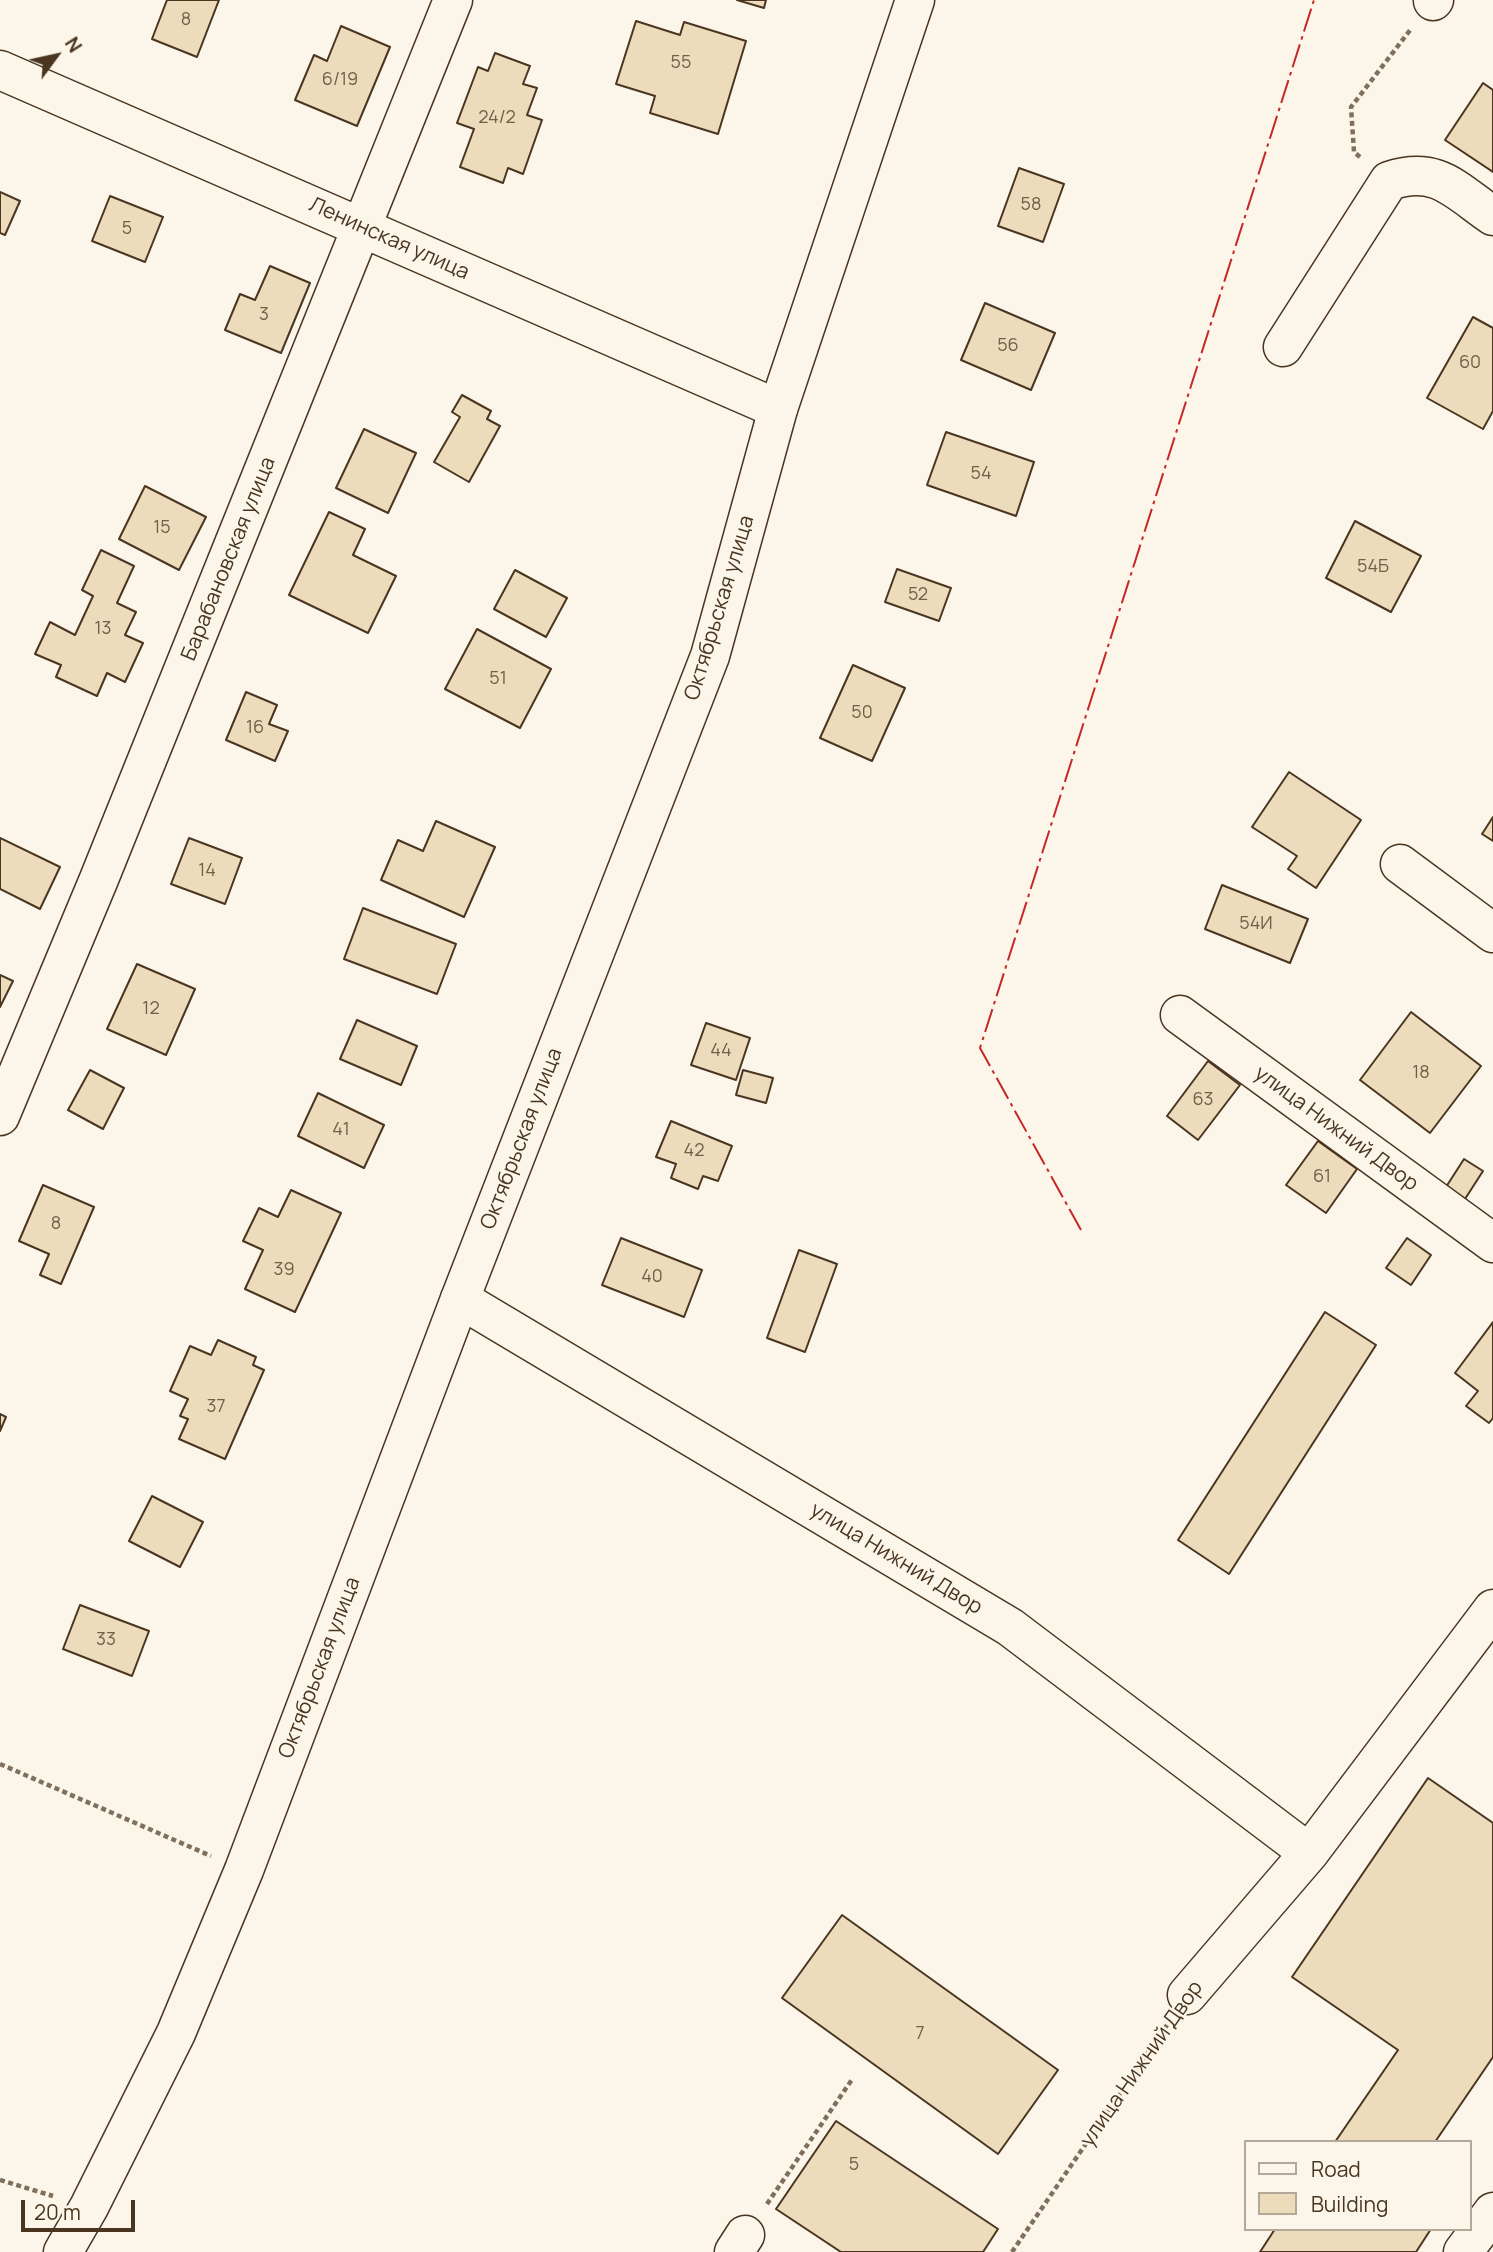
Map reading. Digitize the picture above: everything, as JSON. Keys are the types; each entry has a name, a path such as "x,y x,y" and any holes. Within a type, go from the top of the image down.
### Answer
{"street":[{"name":"Барабановская улица","path":"0,1116 453,0"},
{"name":"Октябрьская улица","path":"63,2252 89,2207 176,2033 244,1870 460,1298 710,656 778,409 915,0"},
{"name":"Ленинская улица","path":"0,70 778,409"},
{"path":"1283,347 1389,181 1411,174 1439,178 1493,216"},
{"path":"1400,864 1493,933"},
{"name":"улица Нижний Двор","path":"1180,1015 1493,1243"},
{"name":"улица Нижний Двор","path":"460,1298 1010,1627 1309,1853"},
{"name":"улица Нижний Двор","path":"1187,1995 1309,1853 1493,1609"},
{"path":"1463,2252 1493,2211"}],"path":[{"path":"1389,181 1354,152 1351,107 1433,0"},
{"path":"0,1764 244,1870"},
{"name":"улица Нижний Двор","path":"1012,2252 1187,1995"},
{"path":"740,2243 853,2078"},
{"path":"0,2180 89,2207"}],"building":[{"path":"167,0 219,0 197,57 152,39"},
{"path":"737,0 766,0 764,8"},
{"path":"636,21 680,35 684,22 746,41 718,134 650,113 655,96 616,84"},
{"path":"341,26 390,47 357,126 295,100 314,55 327,61"},
{"path":"495,53 530,66 523,84 537,88 527,115 542,120 523,174 508,168 503,183 460,167 474,129 457,123 478,67 488,71"},
{"path":"1483,83 1493,90 1493,172 1445,140"},
{"path":"1019,168 1064,184 1043,242 998,226"},
{"path":"0,192 20,201 5,235 0,233"},
{"path":"110,196 163,217 145,262 92,241"},
{"path":"270,266 310,283 281,353 225,330 240,294 255,300"},
{"path":"985,303 1055,333 1031,390 961,360"},
{"path":"1473,317 1493,328 1493,411 1483,429 1427,398"},
{"path":"462,395 491,411 487,419 500,426 469,482 434,462 460,417 452,412"},
{"path":"364,429 416,453 388,513 336,488"},
{"path":"946,432 1034,462 1016,516 927,485"},
{"path":"145,486 206,517 179,570 119,539"},
{"path":"329,512 365,529 353,555 396,576 368,633 289,595"},
{"path":"1355,521 1421,556 1391,612 1326,578"},
{"path":"101,550 134,566 117,603 136,612 125,635 143,643 125,682 107,673 97,696 56,677 61,665 35,654 50,622 75,635 93,596 82,590"},
{"path":"897,569 951,588 939,621 885,602"},
{"path":"515,570 567,598 546,637 494,609"},
{"path":"477,629 551,669 520,728 445,689"},
{"path":"853,665 905,688 872,761 820,738"},
{"path":"246,692 277,705 269,724 288,731 275,761 226,740"},
{"path":"1289,772 1361,820 1316,888 1288,869 1297,856 1252,827"},
{"path":"1493,817 1493,841 1482,834"},
{"path":"436,821 495,847 464,917 381,880 398,840 423,851"},
{"path":"0,838 60,867 40,909 0,889"},
{"path":"189,838 242,858 225,904 171,884"},
{"path":"1222,885 1308,919 1290,963 1205,929"},
{"path":"363,908 456,944 437,994 344,959"},
{"path":"137,964 195,989 166,1055 107,1029"},
{"path":"0,975 13,981 0,1007"},
{"path":"1411,1012 1481,1066 1430,1133 1360,1080"},
{"path":"357,1020 417,1046 401,1085 340,1059"},
{"path":"706,1023 750,1038 736,1080 691,1065"},
{"path":"1208,1061 1240,1085 1198,1140 1167,1116"},
{"path":"90,1070 124,1088 103,1129 68,1110"},
{"path":"743,1070 773,1078 766,1103 736,1095"},
{"path":"318,1093 384,1125 364,1168 298,1136"},
{"path":"671,1121 732,1146 718,1181 703,1176 698,1189 671,1178 676,1164 656,1157"},
{"path":"1318,1141 1357,1169 1326,1213 1286,1185"},
{"path":"1464,1159 1483,1171 1465,1199 1446,1187"},
{"path":"43,1185 94,1207 61,1284 40,1275 49,1254 19,1241"},
{"path":"291,1190 341,1213 295,1312 245,1289 263,1250 243,1241 259,1208 278,1217"},
{"path":"621,1238 702,1270 684,1317 602,1285"},
{"path":"1407,1238 1431,1255 1411,1285 1386,1268"},
{"path":"799,1250 837,1264 805,1352 767,1338"},
{"path":"1325,1312 1376,1345 1229,1574 1178,1540"},
{"path":"1493,1322 1493,1418 1489,1423 1466,1406 1478,1391 1455,1373"},
{"path":"218,1340 256,1357 253,1365 264,1370 225,1459 179,1439 188,1419 180,1416 188,1399 170,1391 190,1346 211,1355"},
{"path":"0,1414 6,1417 0,1431"},
{"path":"152,1496 203,1522 180,1567 129,1541"},
{"path":"80,1605 149,1631 132,1676 63,1649"},
{"path":"1428,1778 1493,1823 1493,2057 1436,2140 1336,2140 1398,2050 1292,1977"},
{"path":"842,1915 1058,2070 998,2154 782,1998"},
{"path":"836,2121 998,2229 983,2252 841,2252 776,2209"},
{"path":"1274,2231 1430,2231 1416,2252 1260,2252"}],"power":[{"path":"1081,1230 980,1048 1314,0"}]}
